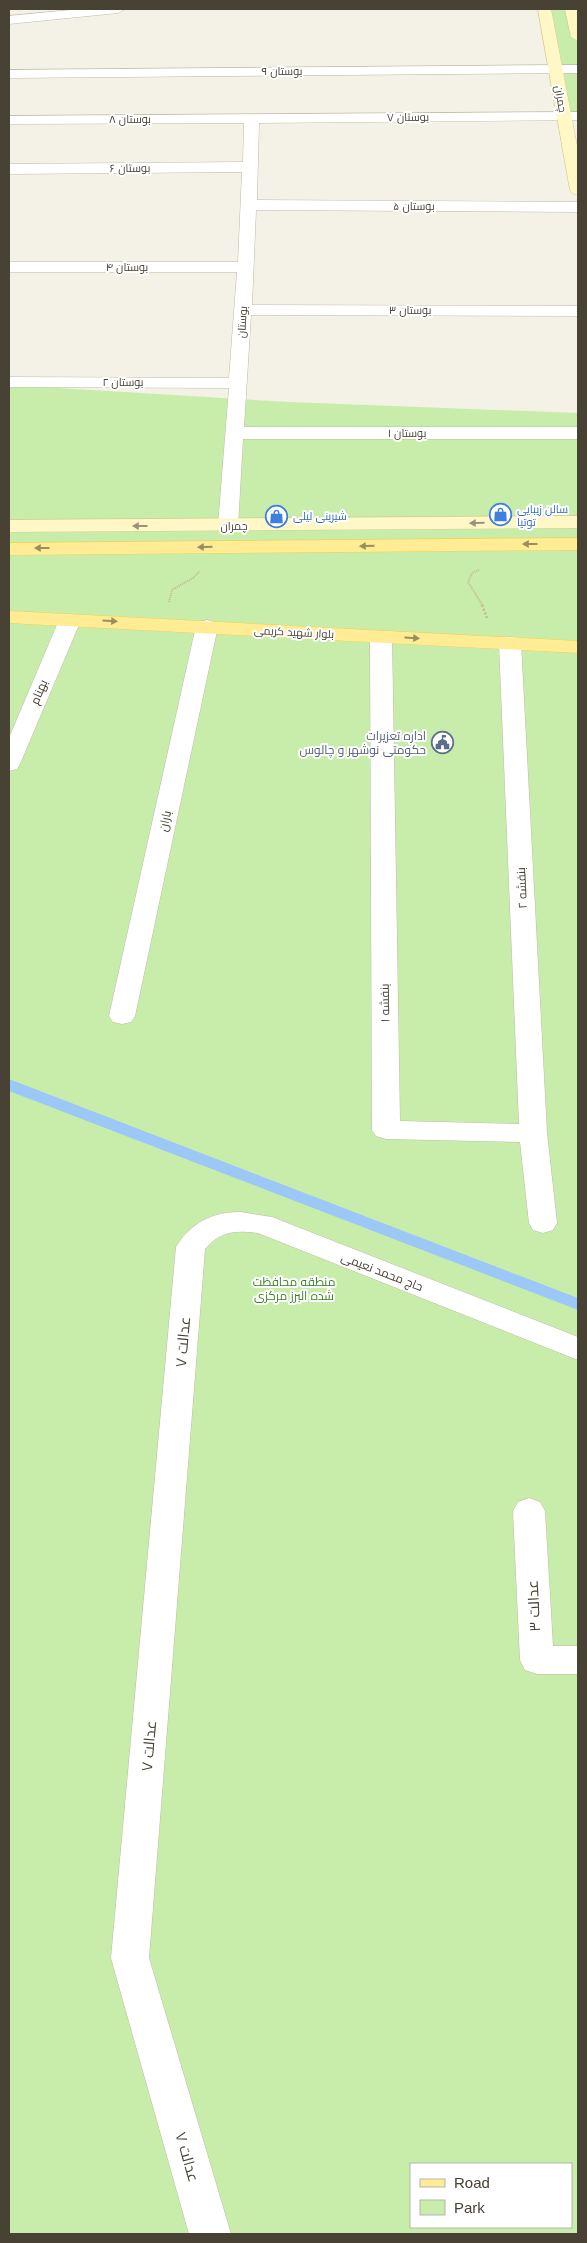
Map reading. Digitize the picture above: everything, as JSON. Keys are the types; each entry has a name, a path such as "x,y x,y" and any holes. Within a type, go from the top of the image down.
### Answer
{"main road":[{"path":"9,549 578,544"},
{"name":"بلوار شهید کریمی","path":"9,617 578,646"}],"street":[{"path":"9,20 118,9"},
{"name":"چمران","path":"544,9 556,69 571,116 578,190"},
{"path":"572,9 578,37"},
{"name":"بوستان ۹","path":"9,74 578,69"},
{"name":"بوستان ۷","path":"252,118 571,116"},
{"name":"بوستان ۸","path":"9,120 252,118"},
{"name":"بوستان","path":"228,526 246,266 252,118"},
{"name":"بوستان ۶","path":"9,169 251,167"},
{"name":"بوستان ۵","path":"249,205 578,207"},
{"name":"بوستان ۴","path":"9,267 246,266"},
{"name":"بوستان ۳","path":"243,310 578,311"},
{"name":"بوستان ۲","path":"9,382 238,383"},
{"name":"بوستان ۱","path":"235,432 578,433"},
{"name":"چمران","path":"9,526 228,526 578,522"},
{"name":"بهنام","path":"9,764 70,620"},
{"name":"باران","path":"122,1016 207,626"},
{"name":"بنفشه ۱","path":"381,637 386,1130 533,1133"},
{"name":"بنفشه ۲","path":"499,642 533,1133"},
{"path":"533,1133 542,1223"},
{"name":"حاج محمد نعیمی","path":"191,1247 200,1234 217,1223 239,1221 262,1224 578,1349"},
{"name":"۷ عدالت","path":"191,1247 130,1958 210,2234"},
{"name":"عدالت ۳","path":"529,1512 537,1660 578,1660"}],"path":[{"path":"164,624 172,590 200,573 202,547"},
{"path":"481,569 472,574 468,582 482,604 499,642"}],"green space":[{"path":"546,9 570,9 578,46 578,68 557,69"},
{"path":"558,70 578,70 578,115 565,115"},
{"name":"منطقه محافظت شده البرز مرکزی","path":"9,385 289,402 578,413 578,2234 9,2234"}],"waterway":[{"path":"9,1085 578,1304"}],"place":[{"name":"سالن زیبایی توتیا","path":"501,515"},
{"name":"شیرینی لیلی","path":"277,516"},
{"name":"اداره تعزیرات حکومتی نوشهر و چالوس","path":"442,743"}]}
